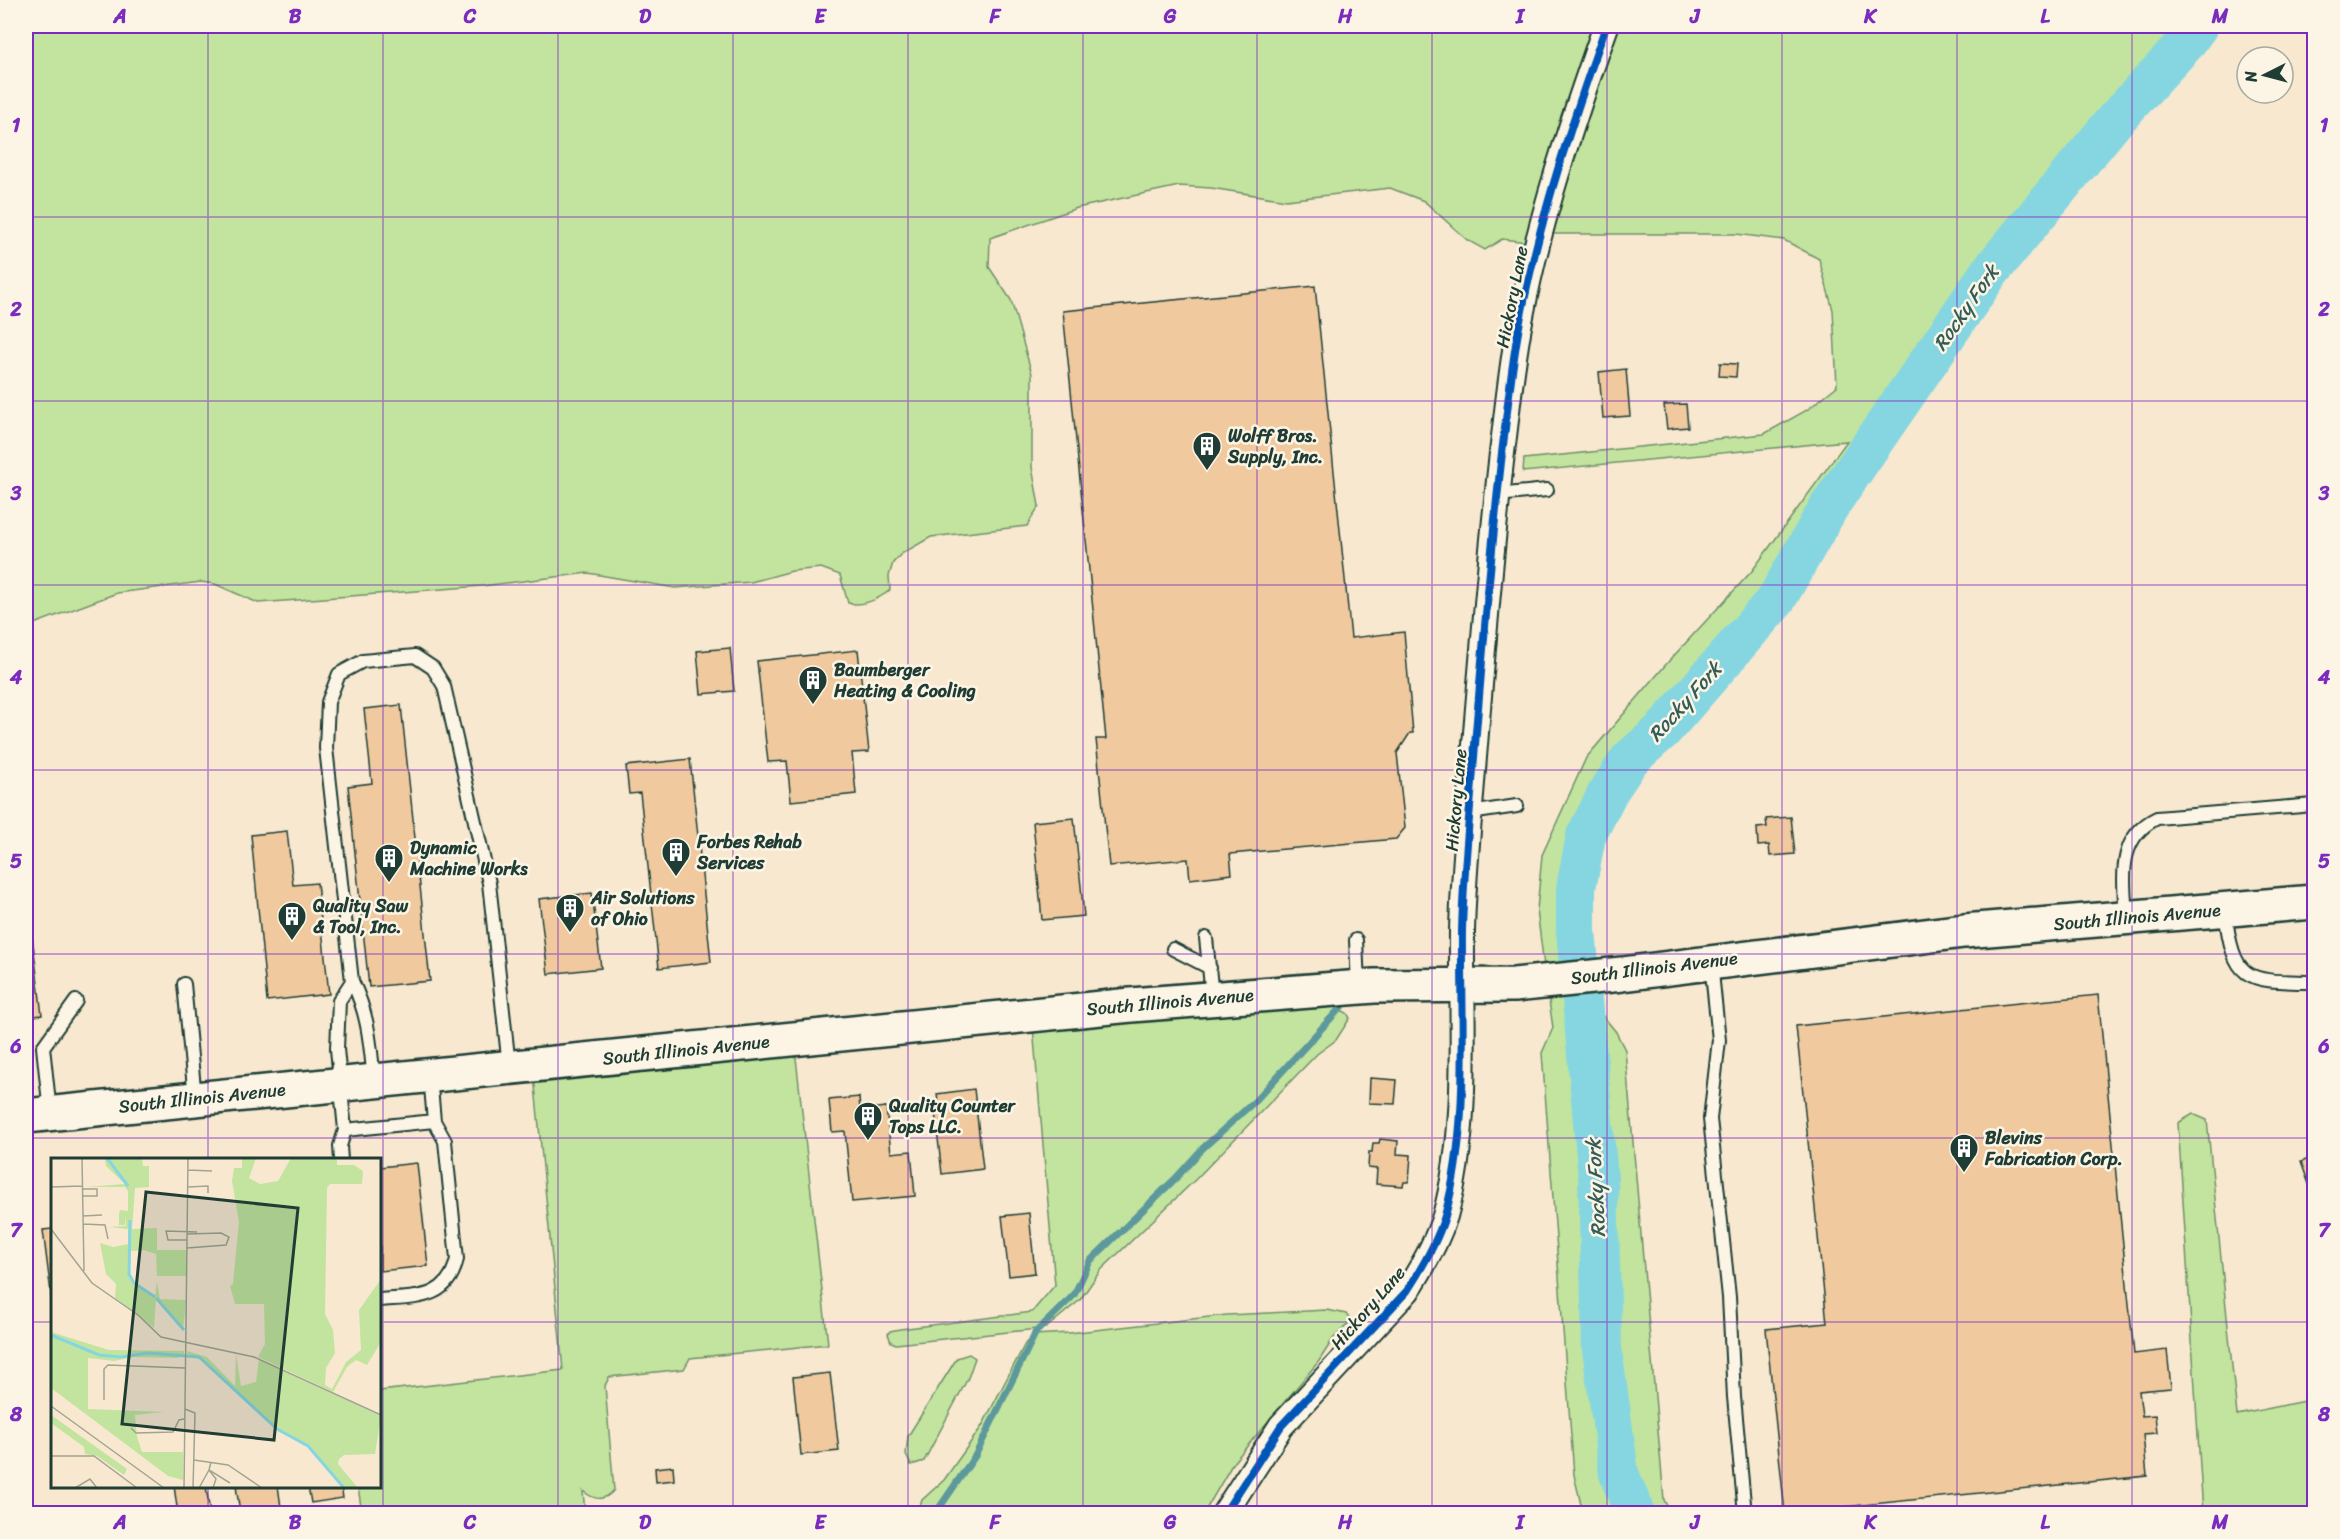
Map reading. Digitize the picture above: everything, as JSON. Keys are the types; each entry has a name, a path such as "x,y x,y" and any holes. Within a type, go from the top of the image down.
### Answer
{"main road":[{"name":"South Illinois Avenue","path":"38,1115 509,1068 1211,983 1358,987 1525,984 1964,931 2314,903"}],"street":[{"name":"Hickory Lane","path":"1224,1514 1281,1426 1407,1291 1422,1267 1444,1218 1456,1156 1461,1081 1462,932 1470,813 1497,495 1518,335 1528,281 1561,157 1606,26"}],"lane":[{"path":"1497,495 1548,490"},
{"path":"374,1081 367,1020 363,1003 352,981 326,748 328,702 339,674 363,662 415,656 433,668 444,686 489,883 509,1068"},
{"path":"2126,918 2124,874 2127,854 2132,837 2143,824 2157,818 2314,805"},
{"path":"1470,813 1517,806"},
{"path":"2225,910 2233,956 2247,973 2270,981 2314,982"},
{"path":"1206,938 1211,983"},
{"path":"1356,940 1358,987"},
{"path":"1173,949 1211,983"},
{"path":"1711,962 1719,1040 1710,1119 1729,1297 1734,1396 1745,1514"},
{"path":"341,1158 340,1146 345,1130 337,1049 339,1001 352,981"},
{"path":"184,984 195,1099"},
{"path":"38,1115 43,1047 76,1001"},
{"path":"381,1300 428,1295 440,1289 455,1268 457,1259 445,1141 434,1121 430,1076"},
{"path":"345,1130 434,1121"}],"green space":[{"path":"26,26 1596,26 1546,164 1527,242 1502,239 1485,250 1467,240 1424,201 1390,188 1286,200 1211,188 1179,186 1077,208 990,238 989,267 1011,300 1032,374 1032,467 1039,506 1027,526 931,537 901,554 893,563 889,576 890,590 870,601 859,604 848,603 840,575 821,568 792,571 751,582 675,588 588,573 482,586 258,603 215,584 201,582 117,593 26,627"},
{"path":"1618,26 2198,26 2185,44 2115,120 1989,273 1830,505 1776,600 1662,731 1630,760 1608,792 1586,836 1576,888 1579,963 1544,966 1537,910 1542,855 1586,758 1669,661 1752,571 1847,441 1523,472 1524,459 1764,434 1807,410 1837,386 1833,310 1819,259 1784,240 1736,234 1552,234 1563,192"},
{"path":"1598,989 1599,1011 1616,1032 1625,1050 1664,1500 1671,1513 1583,1513 1574,1475 1542,1053 1553,1028 1548,994"},
{"path":"1340,1000 1341,1010 1350,1018 1336,1040 1317,1054 1196,1179 1100,1271 1080,1300 1046,1328 896,1344 891,1342 888,1334 890,1331 1032,1312 1055,1285 1033,1027"},
{"path":"795,1049 828,1344 690,1358 684,1369 609,1377 605,1386 614,1490 603,1498 591,1496 583,1491 585,1513 362,1513 358,1488 381,1488 381,1391 563,1370 534,1076"},
{"path":"2193,1114 2207,1120 2237,1415 2314,1399 2314,1513 2203,1513 2178,1123"},
{"path":"1327,1310 1346,1314 1352,1320 1333,1339 1319,1361 1233,1463 1204,1513 918,1513 922,1500 944,1480 982,1426 1025,1344 1033,1335 1227,1315"},
{"path":"969,1354 975,1358 968,1378 924,1461 911,1465 906,1455 908,1436 957,1358"}],"building":[{"name":"Wolff Bros. Supply, Inc.","path":"1315,286 1351,638 1404,632 1413,733 1410,733 1397,753 1405,828 1396,839 1230,854 1232,874 1190,879 1188,859 1109,866 1096,739 1106,739 1063,311"},
{"path":"1720,363 1737,364 1736,377 1719,376"},
{"path":"1626,369 1630,416 1603,418 1599,372"},
{"path":"1686,404 1688,427 1667,429 1664,405"},
{"path":"730,648 734,691 701,694 697,651"},
{"name":"Baumberger Heating & Cooling","path":"858,650 869,752 852,753 856,794 791,801 787,761 768,762 757,661"},
{"name":"Dynamic Machine Works","path":"401,705 430,981 369,987 348,786 372,783 364,709"},
{"name":"Forbes Rehab Services","path":"690,759 711,962 659,968 640,793 629,794 626,766"},
{"path":"1791,817 1795,854 1770,856 1769,845 1758,846 1757,828 1767,827 1766,819"},
{"path":"1074,818 1084,916 1042,920 1033,822"},
{"name":"Quality Saw & Tool, Inc.","path":"287,831 293,885 317,883 329,994 267,1001 251,835"},
{"path":"26,888 42,1015 26,1017"},
{"name":"Air Solutions of Ohio","path":"592,893 601,968 548,974 539,899"},
{"name":"Blevins Fabrication Corp.","path":"2098,995 2134,1354 2167,1350 2171,1388 2139,1391 2142,1416 2155,1415 2157,1433 2143,1434 2147,1476 1785,1513 1766,1329 1827,1323 1796,1026"},
{"path":"1370,1078 1397,1080 1395,1104 1369,1103"},
{"path":"974,1089 983,1169 942,1174 935,1112 939,1111 937,1094"},
{"name":"Quality Counter Tops LLC.","path":"859,1097 860,1110 886,1107 891,1153 911,1151 915,1196 852,1202 845,1131 832,1132 829,1100"},
{"path":"1380,1139 1398,1141 1397,1154 1411,1155 1409,1182 1404,1182 1403,1186 1376,1184 1377,1169 1368,1168 1369,1152 1372,1152 1373,1143 1379,1143"},
{"path":"2314,1157 2314,1198 2301,1162"},
{"path":"417,1163 428,1266 381,1271 381,1167"},
{"path":"1029,1213 1035,1273 1009,1276 1002,1216"},
{"path":"51,1229 51,1293 43,1230"},
{"path":"830,1373 839,1451 801,1455 793,1377"},
{"path":"673,1466 674,1480 656,1482 655,1468"},
{"path":"174,1488 206,1488 210,1514 178,1514"},
{"path":"236,1488 278,1488 281,1507 240,1513"},
{"path":"308,1488 341,1488 343,1498 311,1503"},
{"path":"878,1511 900,1511 900,1514 878,1514"}],"waterway":[{"name":"Rocky Fork","path":"1635,1514 1619,1474 1602,1349 1598,1178 1576,931 1576,888 1586,836 1608,792 1630,759 1662,731 1776,600 1830,505 1989,273 2115,120 2185,44 2198,26"},
{"path":"1035,1333 1074,1295 1090,1261 1176,1178 1203,1148 1255,1101 1343,1005"},
{"path":"935,1514 975,1456 1035,1334"}],"cycle path":[{"path":"1224,1514 1281,1426 1407,1291 1429,1255 1445,1216 1453,1181 1461,1110 1463,897 1481,667 1513,364 1538,239 1570,131 1606,26"}],"place":[{"name":"Wolff Bros. Supply, Inc.","path":"1207,472"},
{"name":"Baumberger Heating & Cooling","path":"813,706"},
{"name":"Forbes Rehab Services","path":"676,878"},
{"name":"Dynamic Machine Works","path":"389,884"},
{"name":"Air Solutions of Ohio","path":"570,934"},
{"name":"Quality Saw & Tool, Inc.","path":"292,942"},
{"name":"Quality Counter Tops LLC.","path":"868,1142"},
{"name":"Blevins Fabrication Corp.","path":"1964,1174"}]}
